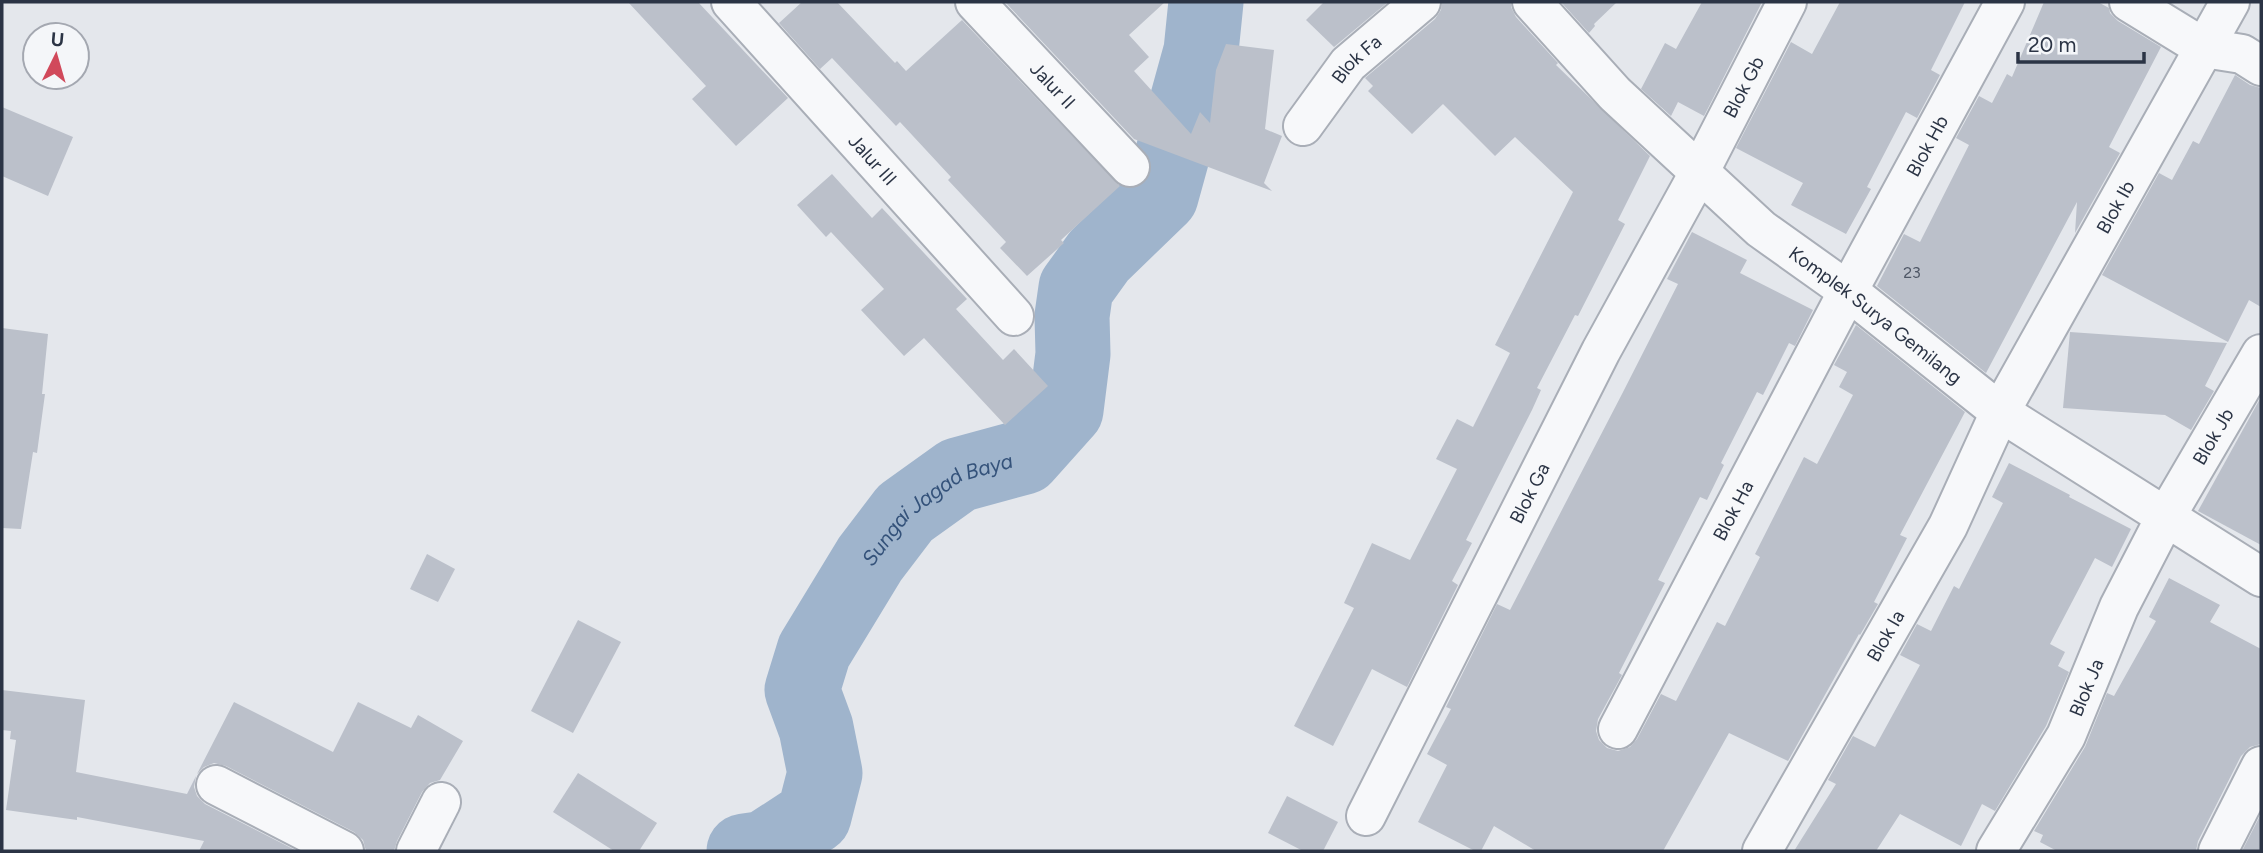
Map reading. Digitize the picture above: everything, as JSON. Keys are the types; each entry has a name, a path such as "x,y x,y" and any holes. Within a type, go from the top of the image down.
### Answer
{"street":[{"name":"Jalur II","path":"975,2 1130,167"},
{"name":"Blok Fa","path":"1303,126 1348,64 1421,2"},
{"name":"Komplek Surya Gemilang","path":"1532,2 1615,94 1761,229 1848,291 2000,412 2261,577"},
{"name":"Blok Gb","path":"1700,172 1787,2"},
{"name":"Blok Hb","path":"1848,291 2005,2"},
{"path":"2129,2 2204,48 2242,54 2261,66"},
{"name":"Blok Ib","path":"2000,412 2230,2"},
{"name":"Jalur III","path":"737,4 1014,316"},
{"name":"Blok Ga","path":"1366,816 1601,351 1700,172"},
{"name":"Blok Ha","path":"1618,729 1848,291"},
{"name":"Blok Jb","path":"2165,517 2261,354"},
{"name":"Blok Ia","path":"1762,851 1948,526 2000,412"},
{"name":"Blok Ja","path":"1996,851 2066,736 2119,607 2165,517"},
{"path":"2218,851 2261,766"},
{"path":"216,785 344,851"},
{"path":"416,851 441,802"}],"building":[{"path":"628,2 698,2 788,98 736,146 692,99 706,86"},
{"path":"802,2 837,2 895,63 897,61 906,71 962,20 1120,186 1061,240 1064,243 1027,276 1000,248 1006,242 948,180 951,177 900,122 896,126 832,58 820,69 779,23"},
{"path":"1005,2 1165,2 1129,35 1149,57 1134,71 1191,134 1200,112 1210,123 1216,70 1226,44 1274,50 1265,129 1282,136 1264,183 1272,191 1134,139"},
{"path":"1324,2 1388,2 1334,47 1306,20"},
{"path":"1442,2 1511,2 1516,17 1558,63 1556,65 1650,156 1618,220 1625,224 1537,388 1541,390 1532,410 1466,540 1472,543 1452,581 1458,585 1407,687 1372,669 1333,746 1294,726 1354,608 1344,603 1372,543 1410,560 1457,469 1436,459 1457,419 1473,427 1510,353 1495,345 1573,192 1515,137 1495,156 1443,104 1412,134 1368,91 1373,86 1365,78 1435,19 1441,10"},
{"path":"1561,2 1617,2 1594,24 1589,33"},
{"path":"1702,2 1762,2 1704,116 1678,102 1671,116 1641,89 1665,43 1676,49"},
{"path":"1840,2 1965,2 1931,70 1940,75 1917,118 1906,112 1867,187 1871,189 1846,234 1791,205 1803,183 1736,148 1791,42 1812,54"},
{"path":"2044,2 2098,2 2109,8 2118,21 2161,47 2109,147 2120,153 2075,233 2077,202 1986,373 1877,286 1904,234 1920,242 1969,145 1956,138 1979,96 1992,103 2007,74 2012,77"},
{"path":"2235,75 2250,85 2261,88 2261,307 2249,300 2228,342 2102,275 2159,173 2172,180 2193,141 2199,144"},
{"path":"2,107 73,137 48,196 2,176"},
{"path":"832,174 872,218 882,208 967,299 956,309 1003,360 1014,349 1048,386 1005,425 924,338 904,356 861,310 884,289 831,232 826,237 797,205"},
{"path":"1692,232 1747,260 1740,273 1813,310 1795,346 1789,343 1763,395 1757,392 1721,463 1724,465 1707,500 1700,497 1658,580 1665,583 1598,719 1596,731 1599,740 1607,748 1618,751 1630,747 1661,694 1676,701 1717,622 1725,626 1760,557 1755,554 1804,457 1817,464 1853,395 1839,387 1847,372 1834,365 1856,325 1965,412 1900,535 1907,538 1874,602 1878,604 1788,761 1729,733 1663,851 1536,851 1494,826 1481,851 1475,851 1418,822 1447,765 1427,754 1451,709 1446,707 1497,604 1510,610 1678,284 1667,279"},
{"path":"2,328 48,334 42,394 45,394 37,453 33,452 21,529 2,528"},
{"path":"2070,332 2227,343 2205,386 2214,391 2191,430 2165,415 2063,408"},
{"path":"2261,397 2261,545 2198,511"},
{"path":"2009,463 2131,529 2112,567 2095,558 2050,644 2065,652 2058,666 2069,672 2046,726 1995,811 1982,804 1961,846 1900,814 1876,851 1794,851 1836,784 1828,780 1853,736 1875,747 1920,665 1900,655 1917,624 1931,631 1954,586 1959,589 2003,503 1992,497"},
{"path":"427,554 455,569 438,602 410,589"},
{"path":"2169,578 2220,605 2210,622 2261,649 2261,744 2250,747 2241,756 2198,841 2196,851 2057,851 2040,842 2043,835 2034,831 2085,747 2107,693 2114,696 2156,621 2149,617"},
{"path":"578,620 621,642 573,733 531,711"},
{"path":"2,690 85,700 76,772 187,794 196,776 194,787 197,796 205,804 297,851 199,851 204,841 77,817 77,820 6,810 16,740 10,739 11,731 2,730"},
{"path":"234,702 333,752 358,702 411,728 418,715 463,741 440,780 430,783 422,792 394,851 366,851 363,840 354,832 226,766 214,763 197,774"},
{"path":"578,773 657,823 639,851 614,851 553,812"},
{"path":"1287,796 1338,822 1323,851 1303,851 1268,833"},
{"path":"2261,814 2261,851 2242,851"}],"waterway":[{"name":"Sungai Jagad Baya","path":"744,851 765,848 814,816 825,773 816,728 802,690 814,651 870,559 905,513 958,475 1024,457 1066,410 1073,354 1072,316 1076,288 1099,256 1161,196 1201,51 1206,2"}]}
